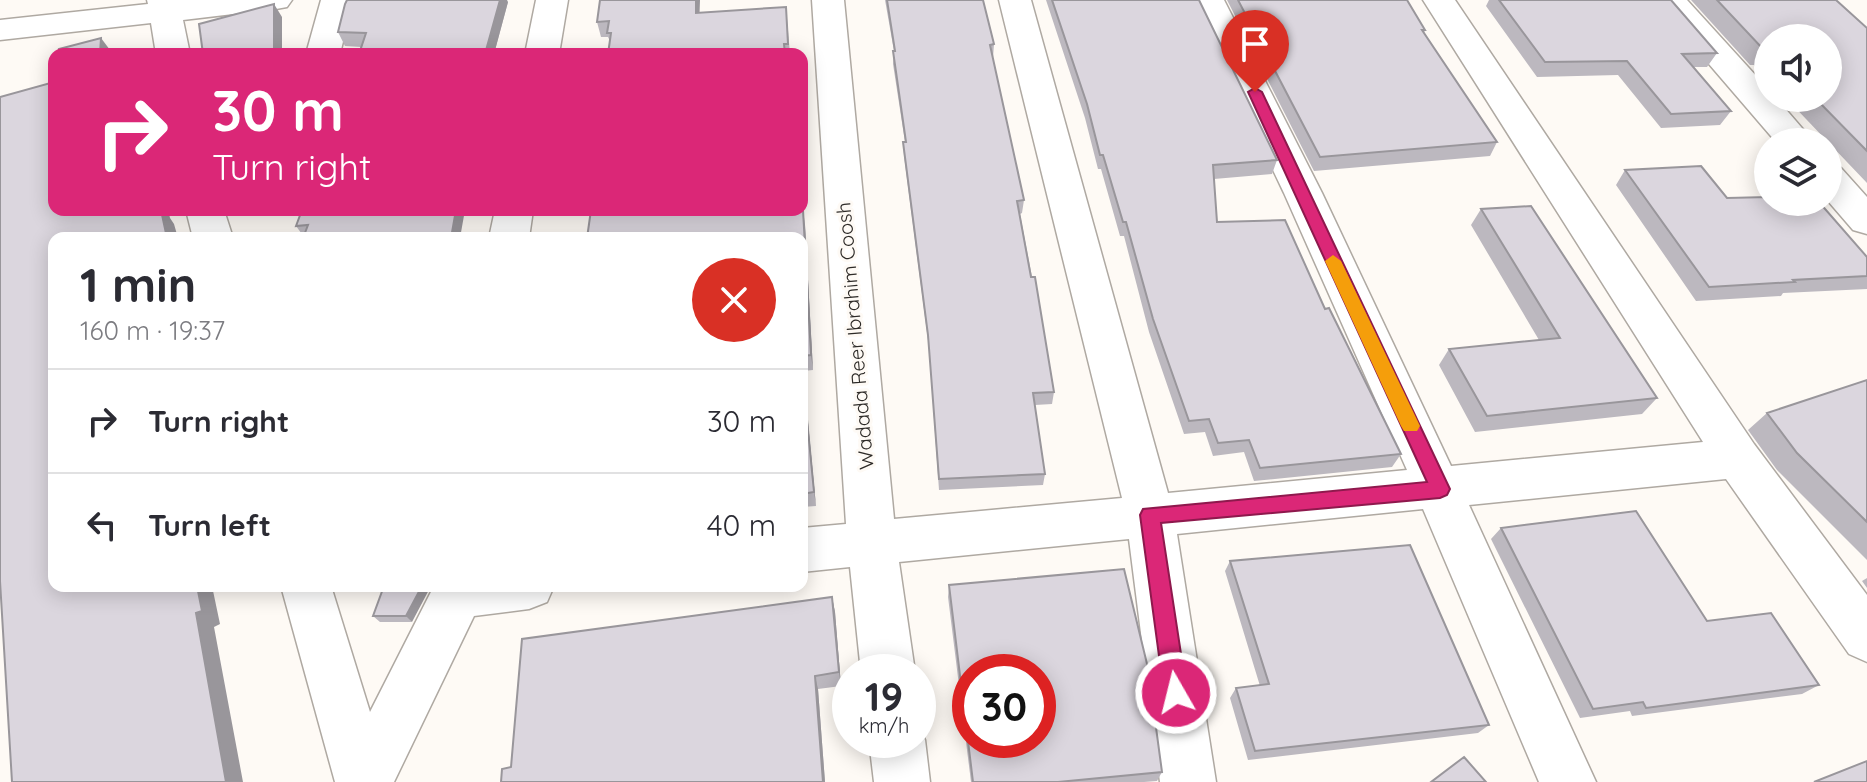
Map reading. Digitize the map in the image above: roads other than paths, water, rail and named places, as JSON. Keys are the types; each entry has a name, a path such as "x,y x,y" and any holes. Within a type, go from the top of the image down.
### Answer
{"street":[{"path":"0,30 164,7 276,0"},
{"path":"325,48 337,0"},
{"path":"543,48 552,0"},
{"name":"Wadada Reer Ibrahim Coosh","path":"828,0 872,541 886,654"},
{"path":"1015,0 1150,515 1188,782"},
{"path":"1208,0 1255,92 1440,489 1568,782"},
{"path":"1439,0 1738,458 1867,637"},
{"path":"1670,0 1784,128"},
{"path":"164,7 172,48"},
{"path":"1842,193 1867,221"},
{"path":"808,549 1738,458"},
{"path":"308,592 364,782"},
{"path":"364,782 459,592"},
{"path":"899,758 902,782"}]}
